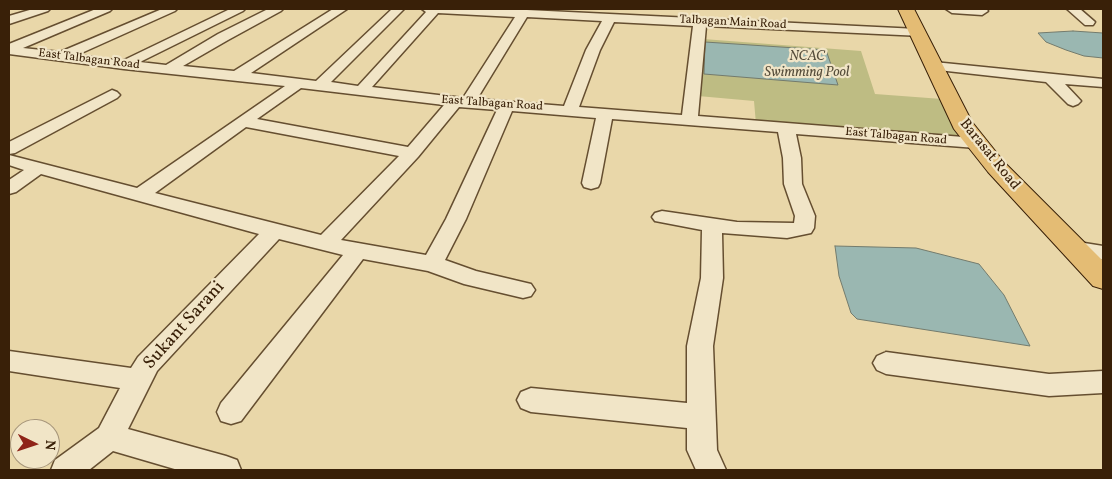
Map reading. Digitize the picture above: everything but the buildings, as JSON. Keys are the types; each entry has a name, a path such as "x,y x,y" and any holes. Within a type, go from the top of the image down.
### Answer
{"main road":[{"name":"Barasat Road","path":"906,9 962,124 976,144 1103,279"}],"street":[{"path":"9,20 44,9"},
{"path":"11,52 106,9"},
{"path":"63,56 171,9"},
{"path":"124,65 237,9"},
{"path":"168,69 223,37 277,9"},
{"path":"236,76 341,9"},
{"path":"320,85 398,9"},
{"name":"Talbagan Main Road","path":"428,9 586,12 610,18 918,33"},
{"path":"362,90 435,9"},
{"path":"952,9 982,11"},
{"path":"1073,9 1089,22"},
{"path":"326,243 461,102 513,31 522,15 521,11"},
{"path":"570,110 593,50 610,18"},
{"path":"690,120 700,22"},
{"name":"East Talbagan Road","path":"11,52 63,56 124,65 320,85 461,102 976,144"},
{"path":"934,66 1103,83"},
{"path":"1050,77 1073,102"},
{"path":"140,195 298,83"},
{"path":"9,149 112,96"},
{"path":"432,264 456,219 507,105"},
{"path":"591,183 605,113"},
{"path":"244,122 412,153"},
{"path":"662,217 757,230 786,231 804,228 805,216 793,184 792,158 786,128"},
{"path":"9,160 358,251 432,264 472,278 523,290"},
{"path":"9,188 38,168"},
{"path":"711,470 702,450 700,346 712,278 712,225"},
{"name":"Sukant Sarani","path":"66,470 109,437 147,364 274,230"},
{"path":"1072,248 1103,253"},
{"path":"231,412 358,251"},
{"path":"9,361 139,380"},
{"path":"886,363 1049,385 1103,382"},
{"path":"530,400 702,417"},
{"path":"109,437 226,470"}],"shaded area":[{"path":"703,39 861,51 875,94 942,99 973,142 756,124 754,101 698,96"}],"water":[{"path":"1073,31 1103,33 1103,58 1084,56 1066,50 1046,42 1038,33"},
{"name":"NCAC Swimming Pool","path":"705,42 826,50 838,85 704,74"},
{"path":"835,246 916,248 979,264 1004,295 1030,346 857,319 851,313 839,276"}]}
